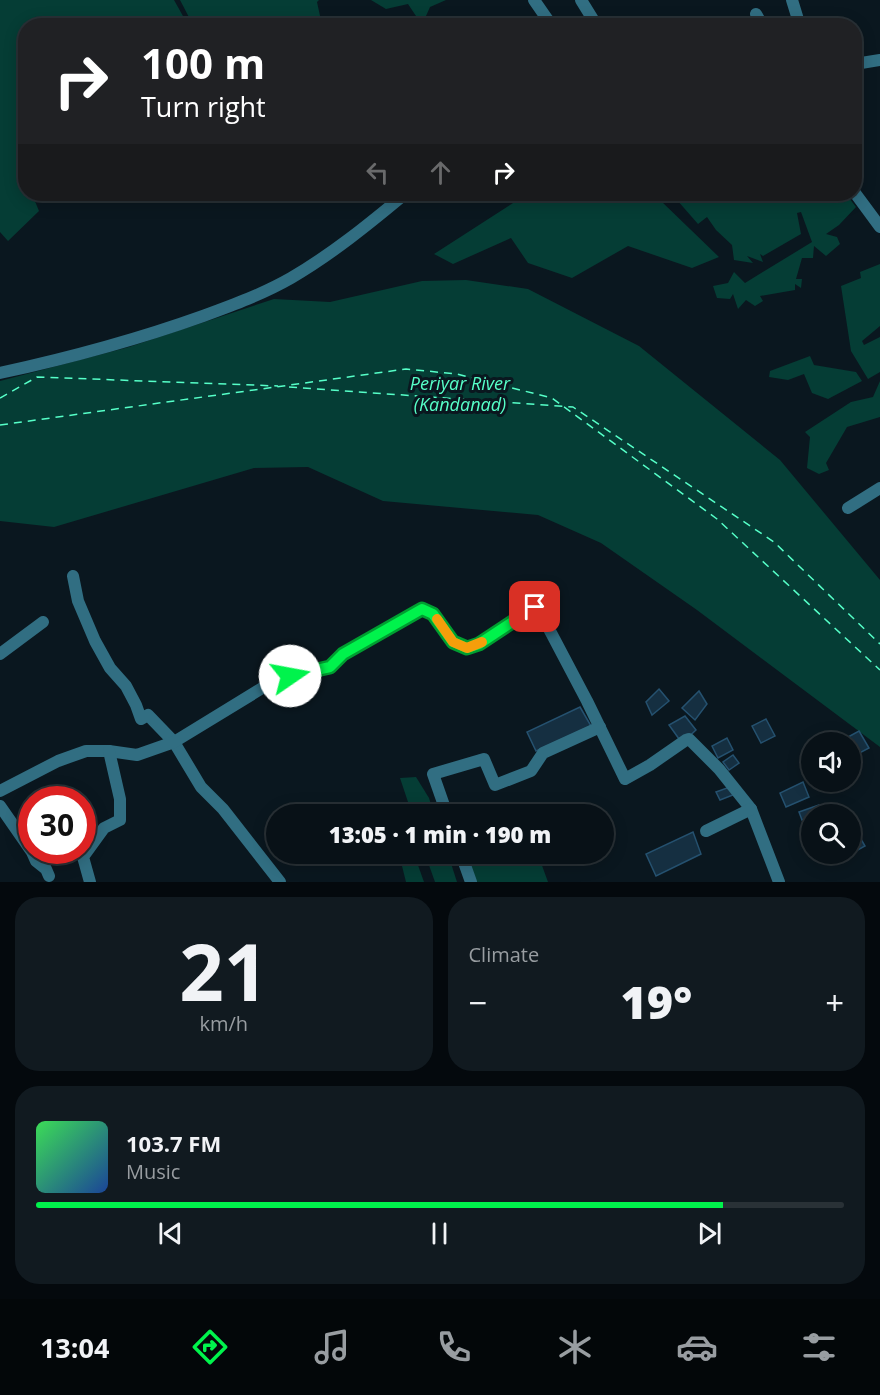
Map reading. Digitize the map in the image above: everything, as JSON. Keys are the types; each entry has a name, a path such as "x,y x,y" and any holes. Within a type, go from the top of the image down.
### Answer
{"street":[{"path":"534,0 546,18"},
{"path":"581,0 592,18"},
{"path":"792,0 798,18"},
{"path":"756,14 758,18"},
{"path":"862,63 880,60"},
{"path":"0,373 90,352 244,301 291,278 337,248 396,201"},
{"path":"861,201 880,227"},
{"path":"848,508 880,488"},
{"path":"73,576 78,601 95,641 110,668 126,686 141,719 148,715 174,742 201,787 229,817 280,882"},
{"path":"0,791 58,761 86,751 137,755 174,742 277,679 330,667 343,654 422,609 433,614 453,642 467,648 479,644 535,607 548,627 625,779 651,765 689,739 751,809 779,882"},
{"path":"0,654 43,622"},
{"path":"444,804 433,774 484,759 495,785 531,771 543,753 600,727"},
{"path":"90,882 83,857 104,828 120,820 120,799 109,751"},
{"path":"0,806 36,861 46,869 49,876"},
{"path":"706,831 751,809"},
{"path":"465,864 471,882"}],"water":[{"path":"0,0 174,0 184,18 18,18 18,201 35,201 39,211 8,241 0,232"},
{"path":"180,0 319,0 317,2 320,18 189,18"},
{"path":"371,0 446,0 430,7 425,18 417,18 408,4 386,9"},
{"path":"516,201 661,201 719,257 692,268 628,246 572,278 528,263 511,238 453,264 434,254"},
{"path":"678,201 851,201 856,207 839,225 826,234 837,237 840,244 826,256 814,246 813,258 802,258 796,279 802,279 801,288 795,284 795,290 760,296 763,301 755,306 746,300 738,309 733,294 730,299 717,298 713,286 728,283 734,272 745,283 812,242 801,212 797,213 801,234 763,256 760,254 763,262 747,256 753,263 734,260 732,245 716,230 707,217 698,224"},
{"path":"880,264 880,326 862,341 864,345 880,337 880,372 868,379 851,351 841,286 861,278 860,272"},
{"name":"Periyar River (Kandanad)","path":"466,280 528,289 639,346 780,460 880,580 880,747 697,610 601,543 538,515 383,501 308,467 254,468 54,527 0,521 0,381 129,347 274,299 330,302 422,281"},
{"path":"810,356 814,365 856,372 862,381 828,399 812,393 804,374 788,380 769,377 770,371"},
{"path":"880,381 880,417 847,427 826,463 829,470 819,474 807,468 810,437 805,432 851,402 873,397"},
{"path":"416,777 431,804 409,804 400,778"},
{"path":"402,864 418,864 424,882 406,882"},
{"path":"429,864 451,864 457,882 435,882"},
{"path":"462,864 541,864 548,882 469,882"}],"building":[{"path":"659,689 669,701 652,715 646,702"},
{"path":"699,691 707,704 695,720 682,708"},
{"path":"580,707 591,726 536,751 527,732"},
{"path":"685,716 696,730 682,743 669,725"},
{"path":"766,719 775,736 761,743 752,726"},
{"path":"861,734 869,748 861,752"},
{"path":"727,738 733,750 718,758 712,746"},
{"path":"733,755 739,763 729,770 723,762"},
{"path":"801,783 801,792 807,792 809,797 786,807 780,793"},
{"path":"727,788 738,793 720,800 716,792"},
{"path":"693,832 701,854 656,876 646,854"}],"ferry route":[{"path":"0,425 406,369 457,374 552,398 717,519 880,670"},
{"path":"0,398 37,377 278,386"},
{"path":"289,387 573,407 774,542 880,644"}],"slow traffic":[{"path":"437,619 453,642 467,648 482,642"}],"route":[{"path":"290,676 330,667 343,654 422,609 433,614 453,642 467,648 479,644 535,607"}]}
